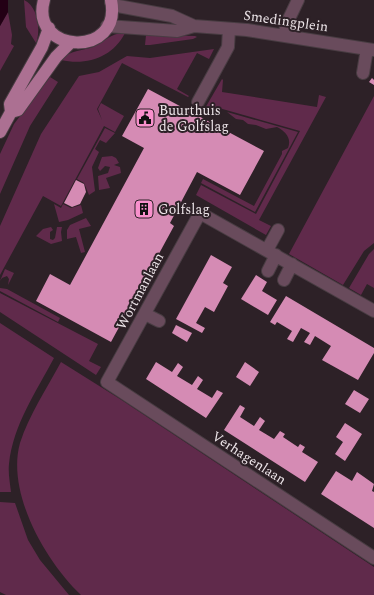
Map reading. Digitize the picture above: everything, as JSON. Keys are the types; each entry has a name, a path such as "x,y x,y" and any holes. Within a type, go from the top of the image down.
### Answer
{"main road":[{"path":"44,0 44,16 49,28 58,37 70,43 81,43 92,40 100,34 107,26 112,15 111,1"},
{"path":"0,132 11,112 10,104 42,47 49,28"},
{"path":"11,112 18,110 56,57 70,43"}],"street":[{"path":"285,36 286,25 298,0"},
{"name":"Smedingplein","path":"111,1 118,6 172,16 194,26 285,36 371,49"},
{"name":"Smedingplein","path":"107,26 177,31 194,26"},
{"path":"198,102 221,70 229,44 229,29"},
{"path":"363,73 371,49"},
{"name":"Wortmanlaan","path":"107,382 200,213 271,253"},
{"path":"268,271 271,253 278,230"},
{"path":"271,253 374,311"},
{"path":"284,280 292,264"},
{"path":"145,314 159,321"},
{"name":"Verhagenlaan","path":"107,382 374,558"}],"shaded area":[{"path":"0,0 8,0 8,12 0,26"},
{"path":"24,0 29,3 37,19 38,32 36,43 26,27"},
{"path":"8,12 12,35 11,44 14,46 0,71 0,26"},
{"path":"125,33 114,48 98,58 80,62 61,60 68,54 93,47 116,34"},
{"path":"146,35 197,37 193,39 145,45"},
{"path":"214,49 209,59 197,53 177,89 189,96 188,97 122,63 97,109 102,120 98,109 101,103 124,116 115,132 104,126 61,206 43,196 0,275 0,226 41,134 79,76 99,72 127,56 150,58"},
{"path":"50,77 58,82 30,126 0,194 0,154 14,124"},
{"path":"222,79 222,92 317,107 319,95 326,97 259,220 271,226 266,235 196,195 201,185 256,214 300,131 212,106 208,112 204,110"},
{"path":"374,96 374,243 364,251 343,285 289,254"},
{"path":"227,112 298,132 255,212 201,183 203,179 254,206 282,154 282,151 288,148 289,141 287,135 277,127 266,129 248,124 243,120 236,119"},
{"path":"105,128 115,133 106,143 100,140 95,149 99,152 92,167 95,191 89,195 84,183 77,179"},
{"path":"112,156 116,158 119,163 114,165 120,167 121,173 106,178 110,188 99,190 98,176 108,173 110,167 105,166 100,171 98,168 102,157"},
{"path":"54,204 61,208 63,204 71,208 81,205 83,213 68,220 59,222"},
{"path":"86,218 91,226 79,229 85,252 81,253 76,237 67,239 67,230 70,225"},
{"path":"51,227 53,230 50,232 50,239 53,240 55,238 57,227 62,227 62,241 51,244 36,236 43,229"},
{"path":"374,249 374,288 367,284 361,295 349,288 369,254"},
{"path":"5,269 14,273 8,285 9,279 7,276 2,278 0,281"},
{"path":"0,288 7,289 60,318 58,322 0,291"},
{"path":"0,293 98,344 89,361 101,367 96,375 0,312"},
{"path":"0,323 54,358 26,409 15,436 9,464 11,492 0,492"},
{"path":"61,362 120,399 374,567 374,595 81,595 55,564 32,525 24,504 19,483 17,463 20,443 33,412"},
{"path":"0,502 15,503 28,540 40,560 69,595 6,595 0,592"}],"building":[{"path":"372,78 374,80 374,85 369,82"},
{"name":"Golfslag","path":"148,89 264,151 240,195 197,172 170,223 174,226 111,342 36,301 50,274 70,285 144,148 122,136"},
{"path":"76,180 84,184 86,192 80,204 72,207 64,203"},
{"path":"211,255 232,267 223,283 228,286 214,312 205,307 196,323 205,328 202,333 176,319"},
{"path":"256,275 267,282 262,291 277,300 268,315 241,299"},
{"path":"286,296 374,348 374,353 358,380 322,360 331,346 315,336 310,345 304,342 310,333 301,328 293,342 287,339 292,331 277,322 275,325 270,322"},
{"path":"176,325 192,333 187,342 172,333"},
{"path":"156,362 172,372 178,363 183,367 177,376 192,385 198,376 203,380 197,389 212,398 217,390 223,393 206,418 146,379"},
{"path":"245,362 259,372 250,386 236,377"},
{"path":"354,390 369,399 360,413 345,404"},
{"path":"240,405 245,408 240,417 254,426 260,417 265,421 259,430 274,439 280,431 285,434 283,437 298,447 300,444 305,447 302,452 318,462 305,482 224,430"},
{"path":"345,423 362,434 345,461 335,454 343,442 336,437"},
{"path":"336,471 352,481 357,472 374,484 372,491 374,492 374,528 321,494"}],"place":[{"name":"Buurthuis de Golfslag","path":"145,118"},
{"name":"Golfslag","path":"144,209"}]}
